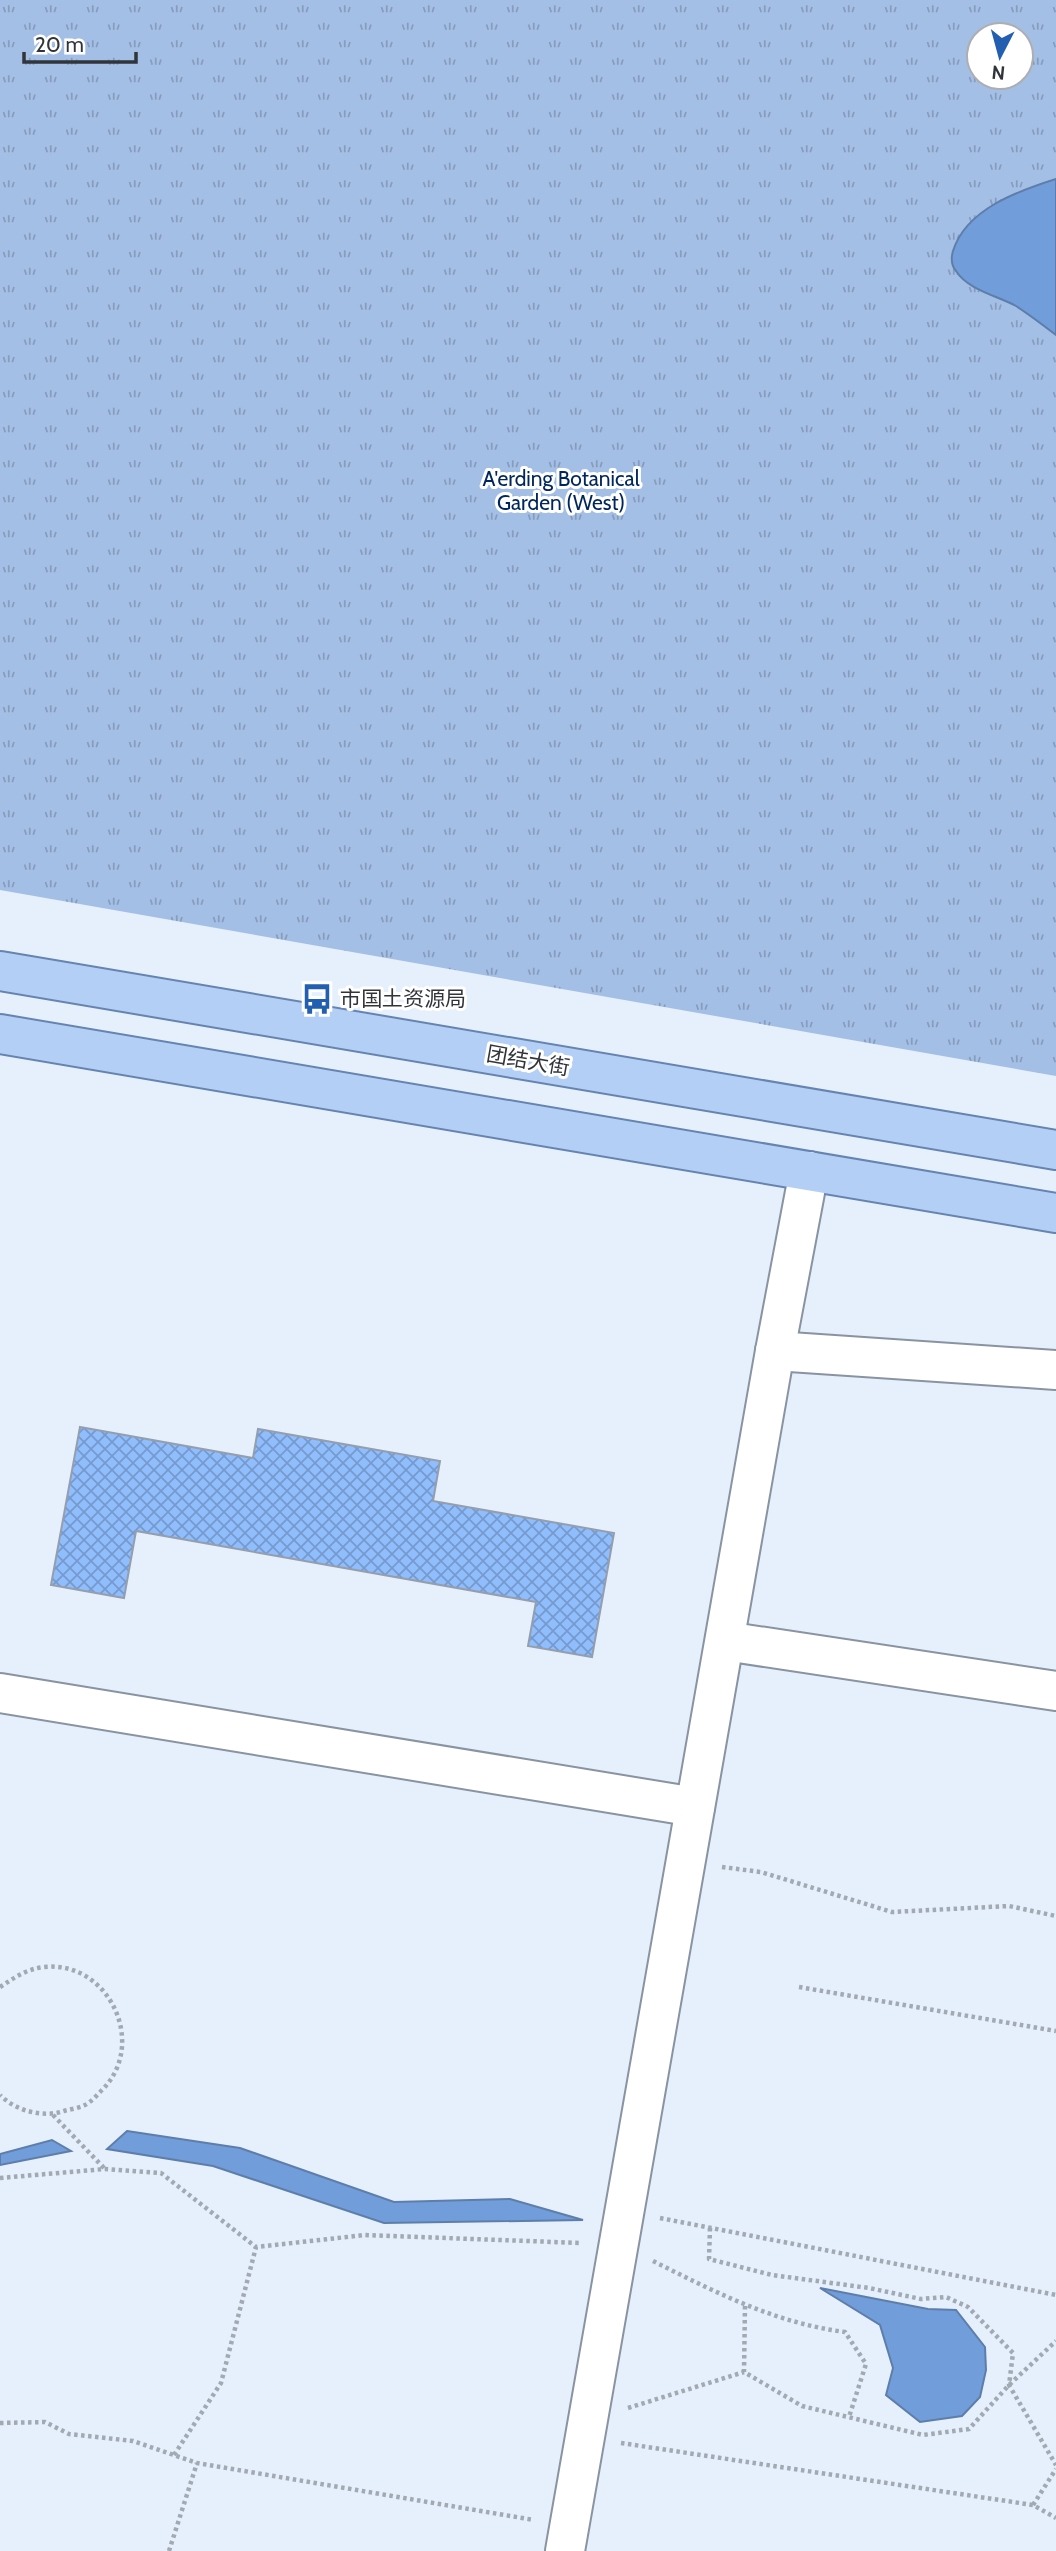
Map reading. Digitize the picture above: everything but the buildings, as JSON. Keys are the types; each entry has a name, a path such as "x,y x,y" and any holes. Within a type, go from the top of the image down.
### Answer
{"main road":[{"name":"团结大街","path":"0,971 1056,1150"},
{"path":"0,1034 1056,1213"}],"street":[{"path":"567,2538 775,1351 809,1171"},
{"path":"775,1351 1056,1370"},
{"path":"725,1640 1056,1690"},
{"path":"0,1693 695,1807"}],"path":[{"path":"686,1862 761,1872 892,1912 1009,1906 1056,1916"},
{"path":"0,1987 19,1973 44,1967 64,1969 88,1978 107,1995 120,2017 123,2033 122,2058 112,2081 88,2104 53,2115 27,2111 0,2095"},
{"path":"799,1987 1056,2031"},
{"path":"53,2115 105,2169"},
{"path":"0,2178 105,2169 161,2173 256,2247 365,2235 710,2228 1056,2295"},
{"path":"621,2228 745,2306 810,2328 845,2332 866,2364 849,2417"},
{"path":"710,2228 709,2259 772,2275 921,2298 946,2297 968,2307 1013,2353 1009,2385 1056,2467 1033,2505"},
{"path":"174,2455 221,2384 256,2247"},
{"path":"744,2372 745,2306"},
{"path":"744,2372 802,2406 923,2435 970,2429 1009,2385 1056,2341"},
{"path":"586,2429 744,2372"},
{"path":"0,2423 45,2422 69,2434 133,2441 197,2463 567,2538"},
{"path":"586,2429 1033,2505 1056,2518"},
{"path":"169,2551 197,2463"}],"green space":[{"name":"A'erding Botanical Garden (West)","path":"0,0 1056,0 1056,1076 0,890"}],"shaded area":[{"path":"1056,179 1056,335 1016,306 961,278 954,269 952,259 960,236 981,213 1010,196"},
{"path":"127,2131 240,2148 394,2202 510,2199 583,2220 384,2223 213,2166 107,2149"},
{"path":"52,2140 71,2151 0,2165 0,2154"},
{"path":"820,2288 928,2309 956,2310 985,2347 986,2370 980,2397 962,2416 920,2422 886,2395 893,2368 880,2325"}],"place":[{"name":"市国土资源局","path":"317,999"}]}
